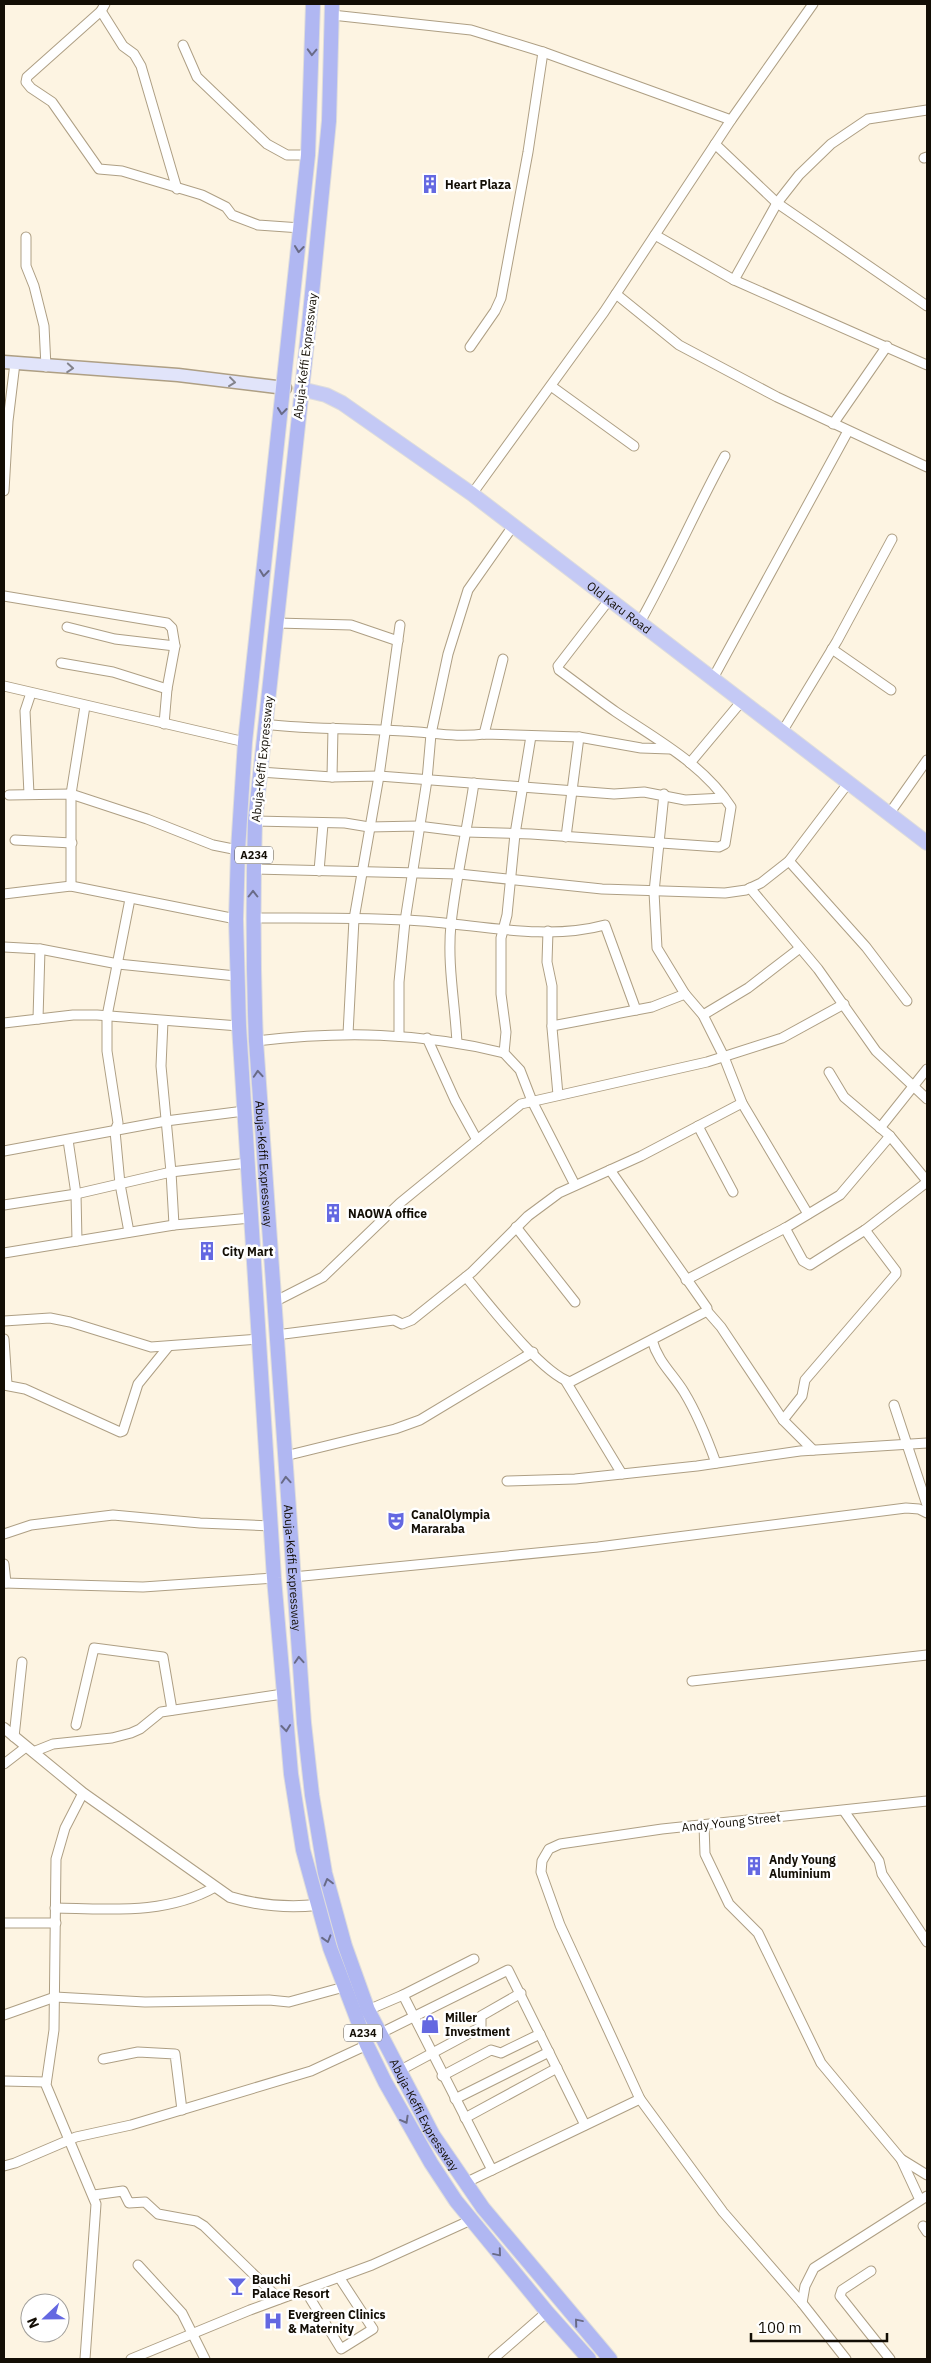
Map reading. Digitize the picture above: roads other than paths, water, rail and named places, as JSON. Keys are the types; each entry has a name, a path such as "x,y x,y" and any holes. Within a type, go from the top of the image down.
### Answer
{"highway":[{"name":"Abuja-Keffi Expressway","path":"313,4 308,155 285,388 245,742 238,850 236,919 236,976 274,1578 283,1694 297,1822 317,1905 344,1987 374,2060 390,2092 431,2163 471,2220 547,2312 589,2359"},
{"name":"Abuja-Keffi Expressway","path":"332,9 329,121 255,821 253,869 256,1040 304,1723 317,1835 345,1946 368,2010 433,2135 464,2183 515,2248 610,2359"},
{"path":"374,2060 385,2058 391,2054"},
{"path":"390,2092 398,2086 406,2086"}],"main road":[{"path":"9,362 178,376 285,388"},
{"name":"Old Karu Road","path":"301,389 326,395 342,403 472,494 712,680 927,843"}],"street":[{"path":"472,494 616,294 731,120 813,4"},
{"path":"177,189 141,66 134,54 123,46 103,8 27,77 26,82 31,88 52,102 99,169 122,171 177,189 202,195 226,207 232,215 258,225 301,228"},
{"path":"332,9 471,30 543,52 731,120"},
{"path":"183,45 197,77 267,144 287,155 308,155"},
{"path":"470,347 495,312 501,298 528,152 543,52"},
{"path":"734,280 777,203 799,175 831,144 868,119 927,110"},
{"path":"715,144 777,203 927,306"},
{"path":"655,234 734,280 888,346 927,365"},
{"path":"26,238 26,266 34,286 44,326 46,366"},
{"path":"616,294 679,345 833,424 927,467"},
{"path":"833,424 888,346"},
{"path":"4,488 9,362"},
{"path":"551,386 634,446"},
{"path":"712,680 848,431"},
{"path":"640,624 669,570 695,510 725,456"},
{"path":"399,1036 398,982 405,920 418,826 427,780 431,734 448,654 468,590 513,526"},
{"path":"782,732 832,649 892,539"},
{"path":"4,596 167,623 172,628 175,646 167,689 164,724"},
{"path":"255,821 345,823 370,827 418,826 466,832 719,847 725,844 731,807 724,798 690,763 672,749 559,670 558,666 609,600"},
{"path":"277,624 351,625 398,641"},
{"path":"348,1034 354,919 379,776 400,625"},
{"path":"67,627 115,639 175,646"},
{"path":"832,649 891,690"},
{"path":"484,734 503,658"},
{"path":"61,663 113,672 167,689"},
{"path":"4,686 245,742"},
{"path":"29,794 25,711 31,693"},
{"path":"690,763 741,702"},
{"path":"71,886 71,794 85,706"},
{"path":"265,724 297,728 385,730 472,736 484,734 579,737 641,748 672,749"},
{"path":"332,777 333,728"},
{"path":"504,1053 506,1032 501,994 501,938 531,736"},
{"path":"566,837 579,737"},
{"path":"889,814 927,760"},
{"path":"260,772 332,777 379,776 522,788 545,787 664,794 685,800 724,798"},
{"path":"253,869 459,874 654,892 724,893 750,888 761,883 789,861 849,782"},
{"path":"457,1043 456,1014 450,979 451,924 474,783"},
{"path":"9,795 71,794 147,819 213,845 238,850"},
{"path":"664,794 654,892 657,948 685,994 703,1015 724,1057 742,1103 808,1214"},
{"path":"319,871 323,824"},
{"path":"15,840 72,843"},
{"path":"789,861 866,947 907,1002"},
{"path":"4,894 71,886 236,919"},
{"path":"750,888 844,1004 882,1058 927,1099"},
{"path":"129,1232 120,1184 115,1131 118,1122 107,1051 107,1016 110,990 118,964 130,899"},
{"path":"254,918 405,920 503,929 566,932 604,925 636,1010"},
{"path":"548,931 547,962 552,986 552,1026 558,1095"},
{"path":"4,947 40,949 118,964 236,976"},
{"path":"703,1015 748,988 800,948"},
{"path":"38,1018 40,949"},
{"path":"552,1026 664,1004 685,994"},
{"path":"274,1302 323,1277 400,1203 521,1104 724,1057 782,1038 844,1004"},
{"path":"4,1022 73,1015 239,1026"},
{"path":"163,1021 161,1066 174,1225"},
{"path":"256,1040 318,1034 399,1036 427,1038 504,1053 520,1070 532,1101 576,1185"},
{"path":"427,1038 477,1140"},
{"path":"880,1128 927,1068"},
{"path":"785,1228 807,1265 865,1230 927,1181 890,1136 844,1097 829,1072"},
{"path":"276,1335 394,1320 402,1324 412,1320 466,1277 516,1227 559,1193 610,1170 742,1103"},
{"path":"4,1151 166,1121 244,1110"},
{"path":"698,1126 733,1192"},
{"path":"686,1280 785,1228 840,1195 890,1136"},
{"path":"68,1140 76,1194 78,1241"},
{"path":"4,1205 76,1194 171,1172 248,1163"},
{"path":"610,1170 707,1308 707,1311 721,1327 783,1420 813,1450"},
{"path":"4,1254 174,1225 251,1218"},
{"path":"516,1227 575,1302"},
{"path":"783,1420 802,1396 805,1380 896,1274 896,1271 865,1230"},
{"path":"466,1277 518,1339 555,1374 565,1380 574,1381 707,1311"},
{"path":"4,1321 50,1318 70,1322 146,1346 260,1339"},
{"path":"4,1339 5,1384 25,1389 120,1432 124,1431 138,1384 168,1346"},
{"path":"652,1340 655,1351 668,1372 676,1380 702,1424 716,1463"},
{"path":"284,1456 395,1429 420,1420 533,1352"},
{"path":"565,1380 622,1474"},
{"path":"894,1405 905,1444 927,1505"},
{"path":"507,1481 575,1479 813,1450 927,1443"},
{"path":"293,1577 617,1544 906,1508 918,1509 927,1513"},
{"path":"4,1534 31,1525 113,1515 200,1523 271,1526"},
{"path":"4,1564 5,1583 143,1587 274,1578"},
{"path":"76,1726 94,1648 163,1657 172,1710"},
{"path":"692,1681 927,1655"},
{"path":"14,1737 22,1662"},
{"path":"4,1764 29,1750 53,1744 102,1740 130,1733 140,1729 161,1712 283,1694"},
{"path":"4,1728 83,1793 230,1897 256,1905 292,1908 317,1905"},
{"path":"83,1793 65,1828 56,1859 54,2030 46,2082 47,2091 94,2195 96,2204 85,2359"},
{"name":"Andy Young Street","path":"640,2099 560,1925 541,1872 542,1861 549,1849 560,1844 704,1825 927,1801"},
{"path":"844,1811 879,1861 882,1874 927,1942"},
{"path":"704,1825 705,1854 717,1882 731,1908 753,1926 758,1933 821,2063 901,2159 924,2198 814,2268 804,2286 802,2302"},
{"path":"55,1908 143,1909 197,1897 215,1887"},
{"path":"4,1923 56,1924"},
{"path":"368,2010 403,1995 474,1959"},
{"path":"381,2033 505,1970 510,1972 585,2126"},
{"path":"4,2016 55,1997 145,2002 260,1999 289,2002 344,1987"},
{"path":"399,2071 482,2026 481,2016 520,1993"},
{"path":"403,1995 442,2076 492,2170"},
{"path":"442,2076 491,2050 501,2053 540,2034"},
{"path":"4,2166 69,2140 182,2110 311,2071 367,2044"},
{"path":"103,2059 138,2052 175,2054 182,2110"},
{"path":"455,2099 549,2052"},
{"path":"465,2118 557,2068"},
{"path":"4,2081 46,2082"},
{"path":"464,2183 640,2099 723,2212 802,2302 846,2359"},
{"path":"901,2159 927,2174"},
{"path":"94,2195 123,2192 129,2203 145,2202 158,2214 196,2221 204,2226 280,2299"},
{"path":"132,2359 280,2299 372,2266 471,2220"},
{"path":"138,2265 182,2313 205,2359"},
{"path":"870,2271 842,2290 840,2296 890,2359"},
{"path":"305,2290 342,2349 373,2329 339,2277"},
{"path":"494,2359 547,2312"}],"place":[{"name":"Heart Plaza","path":"430,184"},
{"name":"NAOWA office","path":"333,1213"},
{"name":"City Mart","path":"207,1251"},
{"name":"CanalOlympia Mararaba","path":"396,1521"},
{"name":"Andy Young Aluminium","path":"754,1866"},
{"name":"Miller Investment","path":"430,2024"},
{"name":"Bauchi Palace Resort","path":"237,2286"},
{"name":"Evergreen Clinics & Maternity","path":"273,2321"}]}
